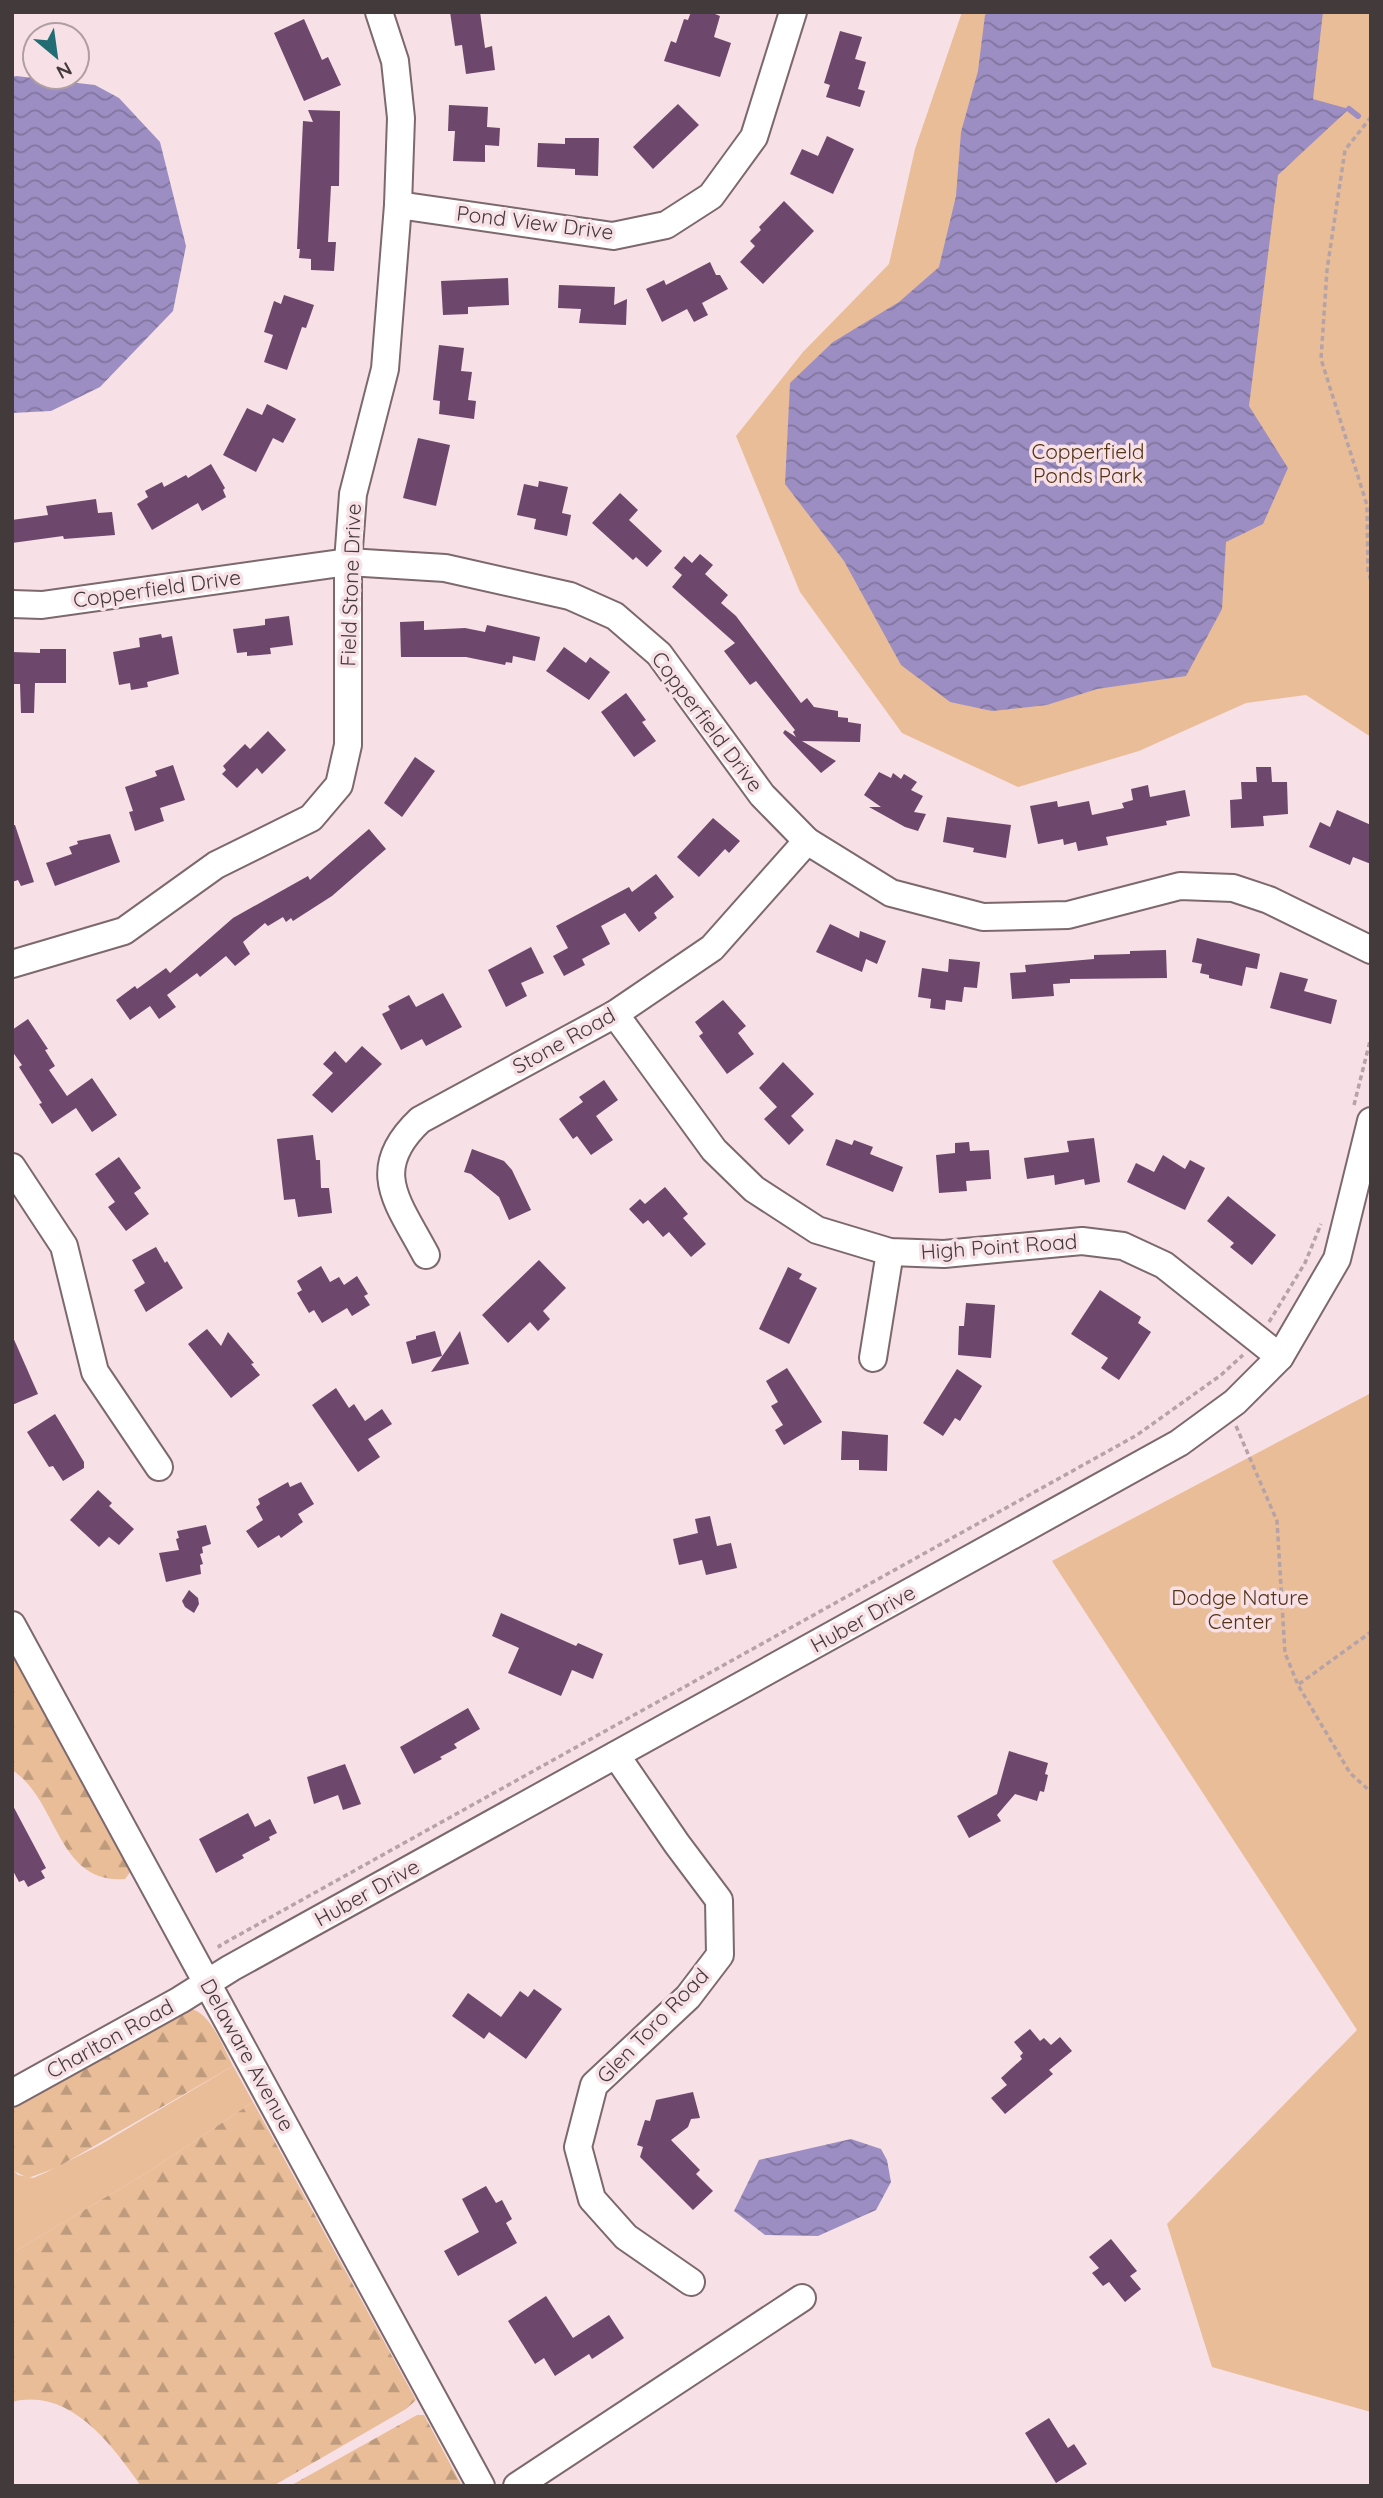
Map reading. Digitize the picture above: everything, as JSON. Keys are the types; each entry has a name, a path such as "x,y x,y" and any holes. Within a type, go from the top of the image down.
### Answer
{"street":[{"name":"Field Stone Drive","path":"12,964 124,931 216,865 310,818 338,785 348,745 348,562 353,494 385,369 398,205 401,118 398,84 395,61 379,12"},
{"name":"Pond View Drive","path":"398,205 613,236 666,225 711,196 754,137 793,12"},
{"name":"Copperfield Drive","path":"12,604 42,605 348,562 444,568 570,596 615,616 659,654 762,795 807,841 891,893 983,917 1068,915 1180,886 1233,888 1269,900 1371,950"},
{"name":"Stone Road","path":"426,1255 392,1189 391,1161 403,1136 420,1120 615,1014 712,948 807,841"},
{"name":"High Point Road","path":"615,1014 714,1150 754,1189 817,1230 890,1252 944,1254 1082,1241 1123,1246 1164,1265 1280,1357"},
{"name":"Huber Drive","path":"207,1983 1179,1443 1226,1409 1280,1357 1337,1259 1366,1121"},
{"path":"12,1167 64,1246 95,1372 159,1467"},
{"path":"873,1358 890,1252"},
{"name":"Delaware Avenue","path":"12,1625 481,2486"},
{"name":"Glen Toro Road","path":"616,1755 719,1900 720,1955 688,1997 594,2085 578,2147 592,2199 626,2236 691,2282"},
{"name":"Charlton Road","path":"12,2092 207,1983"},
{"path":"517,2486 802,2298"}],"path":[{"path":"1371,117 1345,150 1327,270 1321,359 1367,505 1368,571 1371,581"},
{"path":"1366,1121 1371,1037"},
{"path":"231,1968 219,1946 1137,1435 1222,1376 1258,1340 1306,1263 1324,1214"},
{"path":"1226,1409 1243,1440 1277,1521 1285,1653 1298,1685 1350,1773 1371,1792"},
{"path":"1298,1685 1371,1632"}],"green space":[{"name":"Copperfield Ponds Park","path":"962,12 1371,12 1371,737 1306,695 1246,703 1139,751 1018,787 902,733 800,592 736,436 803,352 889,264 915,149"},
{"name":"Dodge Nature Center","path":"1371,1393 1371,2412 1212,2367 1167,2224 1357,2030 1052,1561"},
{"path":"12,1653 131,1871 125,1879 102,1877 85,1868 71,1855 40,1800 28,1784 12,1770"},
{"path":"190,2009 197,2011 210,2023 233,2066 56,2168 28,2178 14,2171 12,2105"},
{"path":"233,2066 253,2102 153,2169 12,2253 12,2169 18,2175 33,2178 47,2172 100,2145"},
{"path":"253,2102 416,2400 406,2409 273,2486 141,2486 103,2437 71,2411 53,2403 33,2400 12,2402 12,2253 153,2169"},
{"path":"417,2415 424,2415 462,2486 290,2486"}],"water":[{"name":"Copperfield Ponds Park","path":"988,12 1323,12 1313,99 1349,109 1278,175 1249,406 1288,468 1263,524 1226,542 1222,609 1186,676 1097,689 1047,705 992,711 950,702 901,665 844,561 785,484 790,383 833,342 899,302 939,267 956,196 961,132 978,71 985,15"},
{"path":"12,77 21,77 21,91 91,91 91,85 119,98 160,142 186,246 173,311 100,387 51,411 12,413"},
{"path":"851,2139 881,2149 887,2160 891,2182 876,2210 818,2236 765,2235 734,2211 759,2160"}],"building":[{"path":"450,12 480,12 485,48 492,46 495,70 466,74 462,45 455,46"},
{"path":"691,12 710,12 720,16 714,37 731,43 720,77 664,61 671,41 676,43 684,19 688,20"},
{"path":"304,19 322,60 328,57 341,85 304,101 274,33"},
{"path":"840,31 862,37 855,59 866,62 858,89 865,91 860,107 826,97 830,85 824,83"},
{"path":"678,104 699,125 653,169 633,147"},
{"path":"449,105 488,107 487,127 500,128 499,146 485,145 485,162 453,161 455,131 448,131"},
{"path":"308,110 340,111 339,186 331,186 328,242 336,242 334,271 311,270 311,259 299,258 300,249 297,249 303,121 313,122"},
{"path":"827,136 854,149 833,194 790,174 802,149 818,156"},
{"path":"565,138 599,138 598,176 575,175 575,169 537,167 538,143 565,144"},
{"path":"784,201 814,231 763,284 740,262 755,246 750,241 761,230 759,227"},
{"path":"710,262 716,275 720,275 728,289 702,303 708,315 694,322 687,309 662,322 646,289 664,280 666,285"},
{"path":"508,278 509,305 468,307 468,314 443,315 441,281"},
{"path":"559,285 615,287 614,305 627,299 626,325 579,323 581,309 558,308"},
{"path":"284,295 314,305 306,328 302,327 287,370 264,362 273,335 264,332 274,301 281,304"},
{"path":"439,345 464,348 461,371 472,372 468,400 476,401 474,419 439,414 440,401 433,400"},
{"path":"267,404 296,419 283,443 273,438 256,472 223,455 247,408 262,415"},
{"path":"418,438 450,445 436,506 403,498"},
{"path":"211,464 225,488 223,490 226,497 202,511 198,503 152,530 137,504 148,497 145,491 162,482 164,487 186,475 188,478"},
{"path":"539,481 568,487 562,513 571,515 567,536 534,529 536,519 517,515 524,484 538,487"},
{"path":"620,493 638,510 629,520 662,551 647,567 636,557 633,560 592,523"},
{"path":"96,499 98,513 112,512 115,535 64,539 63,536 12,543 12,520 48,515 46,506"},
{"path":"700,554 713,565 705,574 728,595 721,603 736,616 801,703 807,698 814,707 838,711 838,717 861,724 860,742 802,741 836,761 821,773 783,733 785,730 796,737 793,732 795,730 756,681 750,685 724,651 735,643 672,587 682,575 674,568 684,556 692,563"},
{"path":"289,616 293,645 270,648 271,654 247,656 247,652 237,653 233,629 265,625 265,619"},
{"path":"424,621 424,630 465,628 485,632 487,625 540,637 535,661 513,656 512,663 506,662 505,665 466,657 401,657 400,622"},
{"path":"161,634 162,638 172,636 179,674 147,682 148,687 131,690 130,683 119,685 113,652 140,647 139,638"},
{"path":"564,647 586,663 590,657 610,672 589,700 546,671"},
{"path":"40,649 66,649 66,683 35,683 34,713 21,713 20,684 12,684 12,652 40,653"},
{"path":"626,693 646,720 642,722 656,741 634,757 601,712"},
{"path":"268,731 286,750 262,774 257,768 237,788 222,774 226,770 223,766 245,744 250,749"},
{"path":"415,757 435,771 402,817 384,803"},
{"path":"173,765 185,800 160,808 164,821 135,831 129,812 133,811 125,787 157,776 155,771"},
{"path":"1256,767 1271,767 1272,782 1287,782 1288,814 1263,816 1264,826 1231,828 1230,800 1242,799 1241,782 1257,782"},
{"path":"879,772 891,778 893,773 901,779 904,774 917,782 911,790 923,796 914,812 926,814 918,831 905,827 869,807 881,807 864,795"},
{"path":"1148,785 1150,797 1185,790 1190,816 1166,821 1167,825 1106,837 1108,845 1078,851 1076,842 1064,845 1063,839 1038,844 1030,806 1057,801 1058,807 1089,801 1092,815 1124,808 1122,803 1133,800 1131,789"},
{"path":"1337,810 1371,825 1371,864 1353,857 1350,865 1309,847 1320,822 1330,827"},
{"path":"947,817 1011,825 1006,858 973,852 974,848 943,842"},
{"path":"713,818 740,841 729,853 725,849 699,877 677,857"},
{"path":"12,825 15,825 34,882 21,886 18,880 12,882"},
{"path":"369,829 386,849 332,896 293,921 291,918 286,922 283,917 268,926 265,923 243,942 250,954 235,966 226,956 200,977 197,973 167,995 176,1007 159,1019 150,1006 130,1020 116,1000 166,968 170,973 233,918 308,876 310,880"},
{"path":"110,834 120,862 55,886 46,863 72,854 69,847 78,844 77,841"},
{"path":"656,874 674,897 654,913 657,918 639,932 625,913 601,926 610,944 582,959 585,965 564,976 553,956 568,948 556,926 629,887 632,892"},
{"path":"830,924 859,938 860,931 886,941 877,964 866,959 862,972 816,952"},
{"path":"1197,938 1260,954 1257,969 1246,967 1242,986 1209,978 1209,975 1200,973 1202,964 1192,962"},
{"path":"531,947 544,973 521,983 527,996 506,1007 488,970"},
{"path":"1166,950 1167,978 1070,979 1070,983 1053,984 1054,996 1012,999 1010,973 1026,972 1025,965 1094,959 1094,955 1130,954 1130,951"},
{"path":"949,959 980,962 977,988 964,987 962,1002 946,1000 945,1010 930,1008 931,999 918,997 922,968 948,972"},
{"path":"1280,972 1308,979 1304,991 1337,1000 1331,1024 1270,1008"},
{"path":"443,993 462,1027 426,1046 422,1039 401,1050 382,1014 390,1010 388,1006 409,995 416,1007"},
{"path":"723,1000 746,1026 738,1033 754,1054 727,1074 699,1036 703,1033 695,1022"},
{"path":"28,1019 48,1049 45,1050 55,1066 49,1070 67,1096 92,1078 117,1115 92,1132 76,1108 52,1124 12,1051 12,1030"},
{"path":"362,1046 382,1064 332,1113 312,1095 333,1073 323,1064 335,1051 346,1063"},
{"path":"783,1062 814,1094 791,1116 804,1130 789,1145 764,1119 777,1107 759,1088"},
{"path":"604,1080 618,1100 596,1116 613,1140 591,1155 577,1136 573,1139 559,1119 583,1102 579,1097"},
{"path":"313,1135 316,1160 320,1160 321,1188 329,1188 332,1213 298,1217 295,1199 284,1200 277,1139"},
{"path":"1094,1138 1100,1182 1085,1185 1084,1179 1055,1185 1054,1175 1027,1179 1024,1158 1069,1152 1067,1141"},
{"path":"836,1139 852,1145 854,1140 873,1147 870,1154 903,1167 893,1192 826,1165"},
{"path":"969,1142 970,1151 989,1150 991,1179 966,1181 967,1191 939,1193 936,1155 955,1153 955,1143"},
{"path":"472,1149 504,1161 512,1170 531,1210 509,1220 499,1197 471,1174 464,1172"},
{"path":"1163,1155 1185,1169 1190,1160 1205,1168 1185,1210 1127,1182 1136,1163 1154,1172"},
{"path":"119,1157 141,1188 134,1193 149,1214 126,1231 108,1207 115,1202 95,1174"},
{"path":"665,1187 688,1214 683,1218 706,1244 691,1257 669,1232 663,1237 648,1220 643,1224 629,1209 640,1199 645,1204"},
{"path":"1228,1196 1276,1235 1252,1265 1230,1247 1234,1243 1207,1221"},
{"path":"156,1247 183,1288 146,1312 134,1290 145,1283 132,1260"},
{"path":"539,1260 566,1288 543,1311 550,1319 538,1331 530,1322 508,1343 482,1315"},
{"path":"321,1266 330,1282 339,1277 344,1285 357,1276 368,1294 364,1296 370,1305 352,1316 347,1308 322,1323 314,1310 309,1313 297,1293 302,1290 297,1281"},
{"path":"788,1267 802,1274 799,1279 817,1288 789,1344 759,1329"},
{"path":"1100,1290 1141,1317 1138,1323 1151,1332 1119,1380 1101,1368 1108,1358 1071,1334"},
{"path":"966,1303 995,1305 991,1358 958,1355 959,1326 964,1326"},
{"path":"207,1329 221,1346 228,1332 254,1363 251,1364 260,1375 231,1398 188,1344"},
{"path":"435,1331 442,1356 412,1364 406,1342"},
{"path":"460,1331 469,1364 431,1372"},
{"path":"12,1335 38,1394 12,1405"},
{"path":"787,1368 822,1422 784,1445 775,1430 783,1425 771,1406 778,1402 766,1381"},
{"path":"957,1369 982,1386 960,1421 955,1418 943,1436 923,1423"},
{"path":"336,1388 349,1408 354,1404 365,1421 382,1409 392,1424 368,1439 380,1457 358,1472 312,1405"},
{"path":"55,1414 84,1462 84,1468 63,1481 53,1466 49,1467 27,1432"},
{"path":"842,1431 888,1435 887,1471 859,1470 859,1460 841,1460"},
{"path":"288,1482 290,1487 301,1482 314,1504 298,1514 303,1522 281,1538 279,1535 258,1548 246,1531 263,1520 256,1507 260,1504 258,1499"},
{"path":"98,1490 112,1503 109,1506 134,1529 119,1545 109,1537 99,1547 70,1520"},
{"path":"710,1516 717,1546 731,1543 737,1568 706,1575 702,1560 679,1565 673,1539 698,1533 695,1519"},
{"path":"206,1525 211,1544 202,1547 201,1574 166,1582 159,1553 179,1550 177,1531"},
{"path":"189,1590 198,1598 199,1604 194,1613 185,1607 182,1601"},
{"path":"501,1613 576,1646 578,1643 603,1654 593,1679 572,1670 561,1696 508,1673 519,1648 492,1636"},
{"path":"468,1708 480,1729 454,1744 457,1748 440,1757 442,1759 414,1774 400,1747"},
{"path":"1009,1751 1048,1763 1044,1792 1040,1791 1037,1801 1015,1794 997,1815 1001,1821 969,1838 957,1816 997,1794"},
{"path":"345,1764 361,1804 343,1810 338,1795 314,1804 307,1777"},
{"path":"12,1804 46,1868 41,1871 45,1878 28,1887 24,1880 19,1882 12,1869"},
{"path":"248,1813 255,1827 270,1819 277,1833 269,1837 270,1840 242,1855 244,1858 216,1873 199,1839"},
{"path":"534,1989 562,2009 526,2059 489,2032 484,2039 452,2016 468,1993 501,2017 520,1991 528,1997"},
{"path":"1030,2029 1040,2041 1044,2038 1051,2045 1060,2037 1072,2051 1049,2070 1053,2074 1005,2114 991,2098 1007,2085 1001,2078 1022,2059 1020,2056 1023,2053 1014,2042"},
{"path":"693,2092 700,2118 691,2119 688,2127 671,2140 700,2170 696,2174 713,2191 693,2210 640,2157 643,2147 637,2145 645,2120 650,2121 656,2100"},
{"path":"486,2186 496,2203 502,2200 512,2219 506,2223 517,2243 458,2276 444,2251 479,2232 462,2199"},
{"path":"1111,2239 1137,2271 1130,2276 1141,2289 1125,2302 1109,2282 1103,2286 1092,2273 1099,2268 1089,2257"},
{"path":"546,2296 573,2338 609,2315 624,2338 592,2359 589,2354 555,2376 544,2358 535,2364 508,2321"},
{"path":"1049,2418 1068,2448 1074,2444 1087,2464 1056,2483 1025,2433"}],"waterway":[{"path":"1349,109 1358,116"}]}
